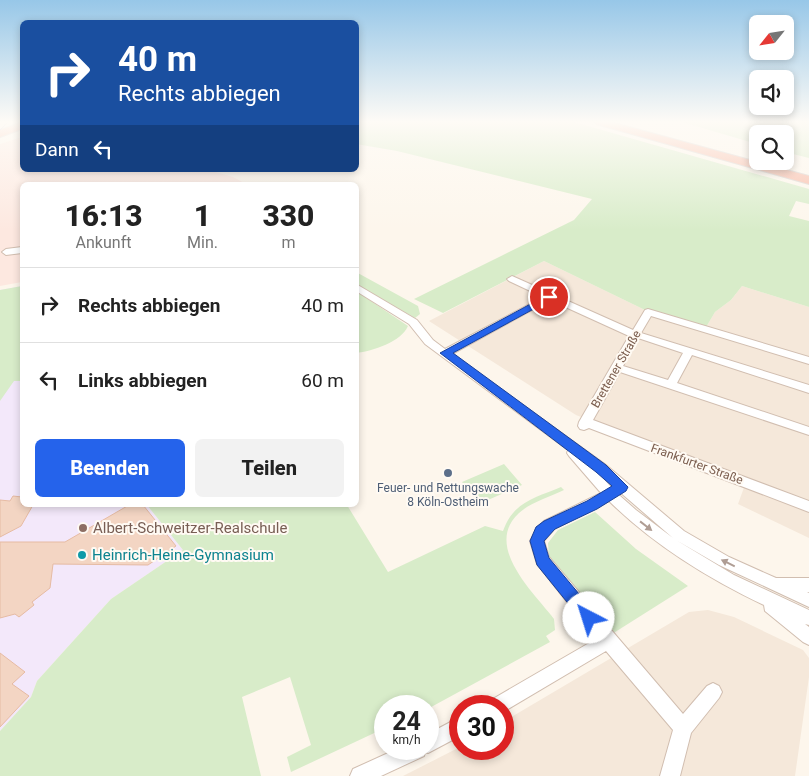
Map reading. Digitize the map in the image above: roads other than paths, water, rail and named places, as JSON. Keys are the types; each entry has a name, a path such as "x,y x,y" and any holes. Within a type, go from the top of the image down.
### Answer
{"highway":[{"path":"731,158 809,180"},
{"path":"794,168 809,173"},
{"path":"794,169 809,173"}],"street":[{"path":"6,252 20,250"},
{"path":"512,279 635,334 809,389"},
{"path":"359,289 414,322 429,342 551,431 669,543 700,564 760,597 809,618"},
{"path":"445,353 549,297"},
{"name":"Brettener Straße","path":"585,424 648,312 809,361"},
{"path":"671,385 689,351"},
{"path":"616,366 809,431"},
{"name":"Frankfurter Straße","path":"585,424 809,507"},
{"path":"615,491 679,535 724,561 809,600"},
{"path":"615,491 592,505 550,525 542,532 537,541 542,560 608,641 683,728"},
{"path":"772,583 809,585"},
{"path":"760,597 809,636"},
{"path":"514,696 608,641"},
{"path":"670,776 683,728 713,692"},
{"path":"360,776 394,760"}],"place":[{"name":"Feuer- und Rettungswache 8 Köln-Ostheim","path":"448,473"},
{"name":"Albert-Schweitzer-Realschule","path":"83,528"},
{"name":"Heinrich-Heine-Gymnasium","path":"82,555"}]}
